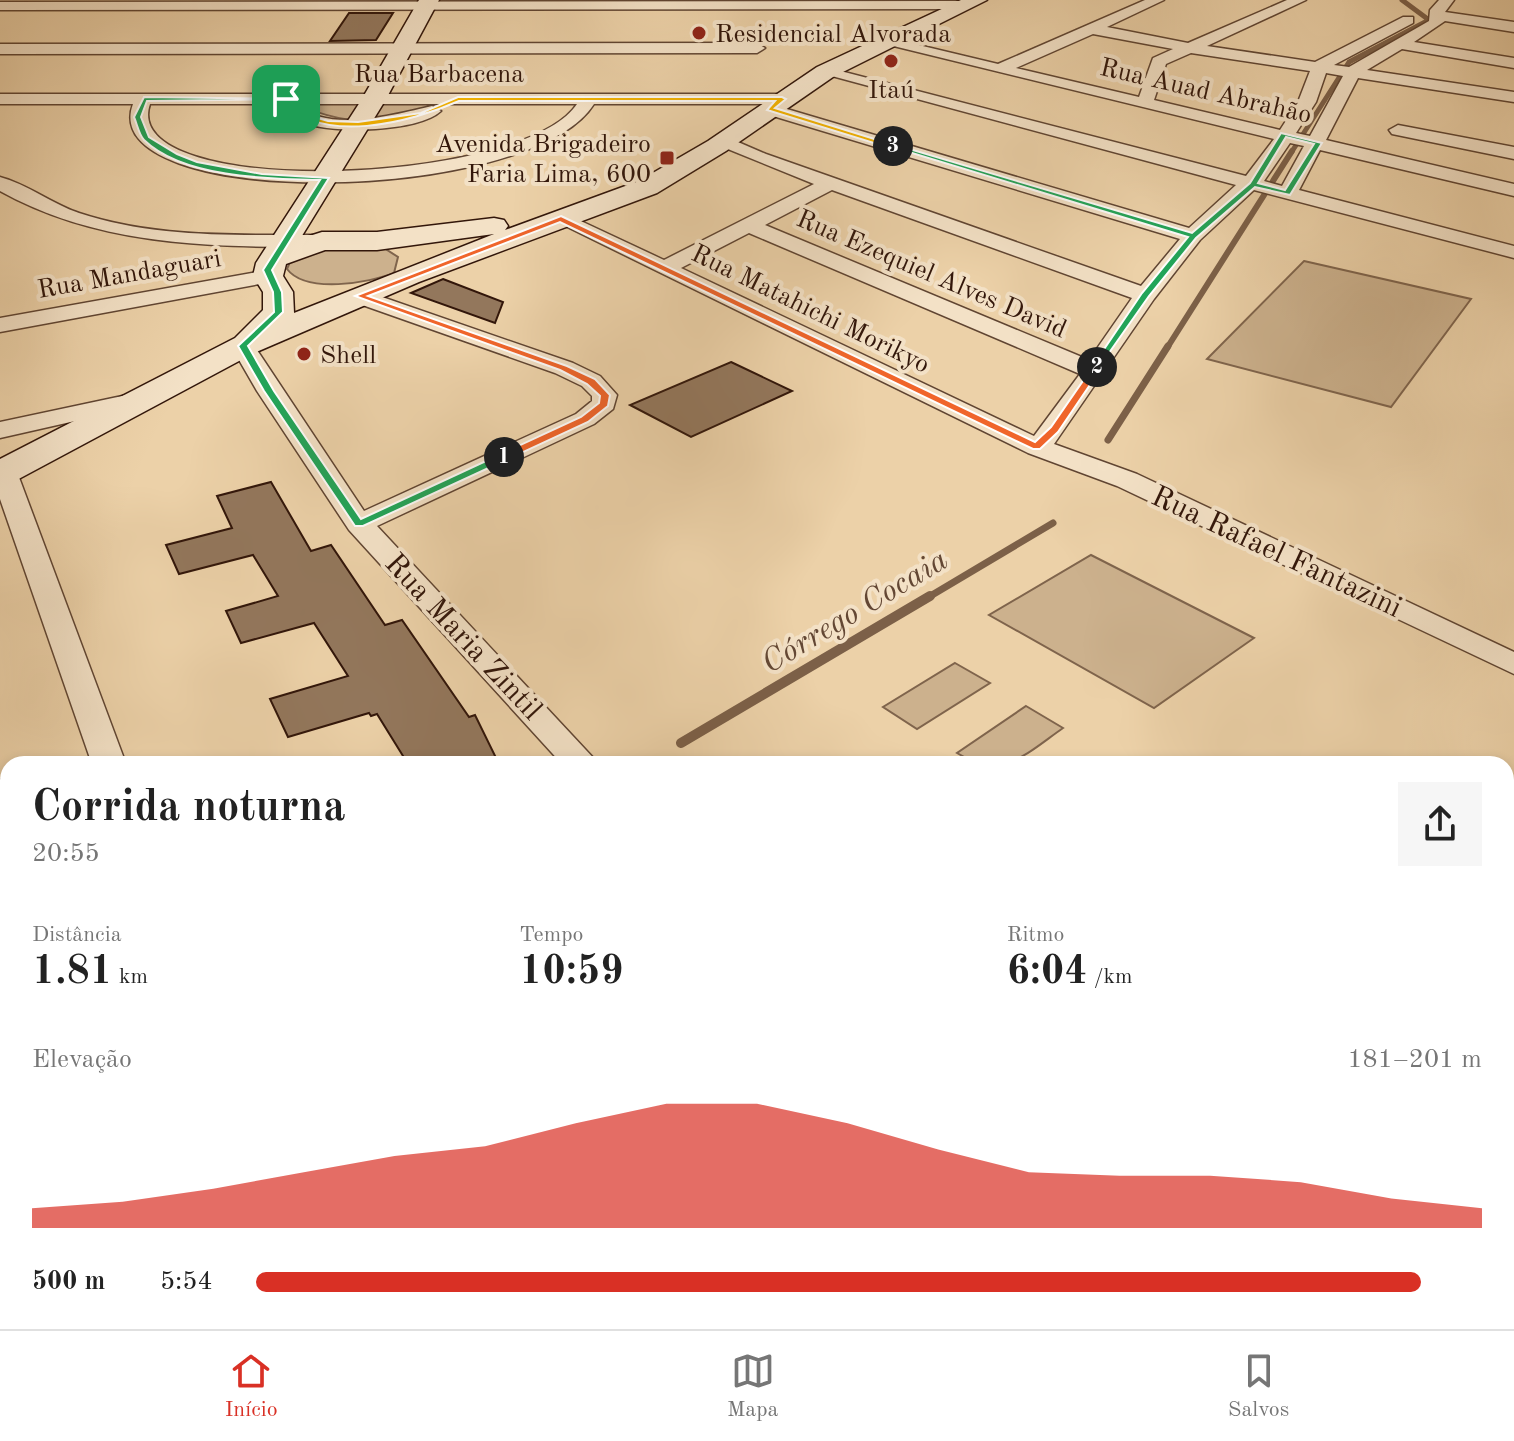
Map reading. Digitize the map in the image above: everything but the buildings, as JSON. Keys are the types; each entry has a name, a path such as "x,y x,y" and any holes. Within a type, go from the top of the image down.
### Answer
{"main road":[{"path":"243,346 279,312 278,259 428,2"},
{"path":"2,473 243,346 408,276 648,187 716,146 775,99 885,42 971,3"},
{"path":"278,259 322,241 377,241 558,220"},
{"path":"377,241 402,252 409,259 408,276"},
{"path":"278,259 299,292 359,296"}],"street":[{"path":"1002,68 1157,0"},
{"path":"1145,103 1156,64 1185,47 1299,0"},
{"path":"0,49 401,48 757,42 755,2"},
{"path":"1117,2 1139,7"},
{"path":"0,6 93,3 971,3"},
{"path":"22,64 93,3"},
{"path":"1048,452 1055,429 1145,295 1193,236 1256,185 1301,139 1350,70 1434,24 1443,7 1514,27"},
{"path":"1284,192 1301,139 1307,102 1323,66 1408,20"},
{"path":"1088,28 1185,47 1514,97"},
{"name":"Rua Auad Abrahão","path":"885,42 1514,190"},
{"path":"1399,44 1514,63"},
{"path":"825,72 1514,252"},
{"path":"144,99 139,107 139,127 145,138 174,156 223,171 325,178 422,170 498,154 561,128 576,118 590,97"},
{"name":"Rua Barbacena","path":"0,99 775,99 800,118 1193,236"},
{"path":"286,99 298,115 328,123 358,124 423,115 458,99"},
{"path":"1398,130 1514,153"},
{"path":"716,146 759,158 1145,295"},
{"path":"0,183 29,202 88,222 147,234 218,242 278,259"},
{"path":"664,269 829,184"},
{"name":"Rua Matahichi Morikyo","path":"558,220 1048,452"},
{"name":"Rua Ezequiel Alves David","path":"749,226 1094,371"},
{"path":"218,242 278,259"},
{"name":"Rua Mandaguari","path":"0,325 278,259"},
{"path":"359,296 564,368 591,381 605,395 604,404 585,419 359,524"},
{"name":"Rua Maria Zintil","path":"243,346 269,391 359,524 575,756"},
{"path":"12,427 149,397"},
{"path":"12,427 43,426 69,439"},
{"name":"Rua Rafael Fantazini","path":"1048,452 1127,480 1513,661"},
{"path":"2,473 101,756"}],"shaded area":[{"path":"294,101 437,102 403,117 366,121 328,115"},
{"path":"384,248 398,257 394,273 354,283 323,284 296,277 287,269 292,257 312,251"},
{"path":"1304,261 1471,299 1391,407 1207,359"},
{"path":"1091,555 1254,638 1154,708 989,615"},
{"path":"955,663 990,683 917,729 883,707"},
{"path":"1026,706 1063,728 1023,756 963,756 957,753"}],"waterway":[{"name":"Córrego Cocaia","path":"1291,153 1349,62 1429,20 1402,0"},
{"name":"Córrego Cocaia","path":"1167,348 1292,151"},
{"name":"Córrego Cocaia","path":"1108,440 1168,346"},
{"name":"Córrego Cocaia","path":"927,598 1053,523"},
{"name":"Córrego Cocaia","path":"681,743 930,596"}],"place":[{"name":"Residencial Alvorada","path":"699,33"},
{"name":"Itaú","path":"891,61"},
{"name":"Avenida Brigadeiro Faria Lima, 600","path":"667,158"},
{"name":"Shell","path":"304,354"}],"route":[{"path":"286,99 144,99 139,107 139,127 145,138 158,148 196,164 262,176 325,178 267,270 278,292 279,312 271,323 243,346 269,391 359,524 585,419 604,404 605,395 600,388 564,368 359,296 408,276 561,219 1037,447 1055,429 1145,295 1193,236 1253,184 1284,135 1318,143 1288,193 1253,184 1193,236 769,109 782,99 458,99 423,115 390,122 358,124 328,123 298,115 286,99"}]}
